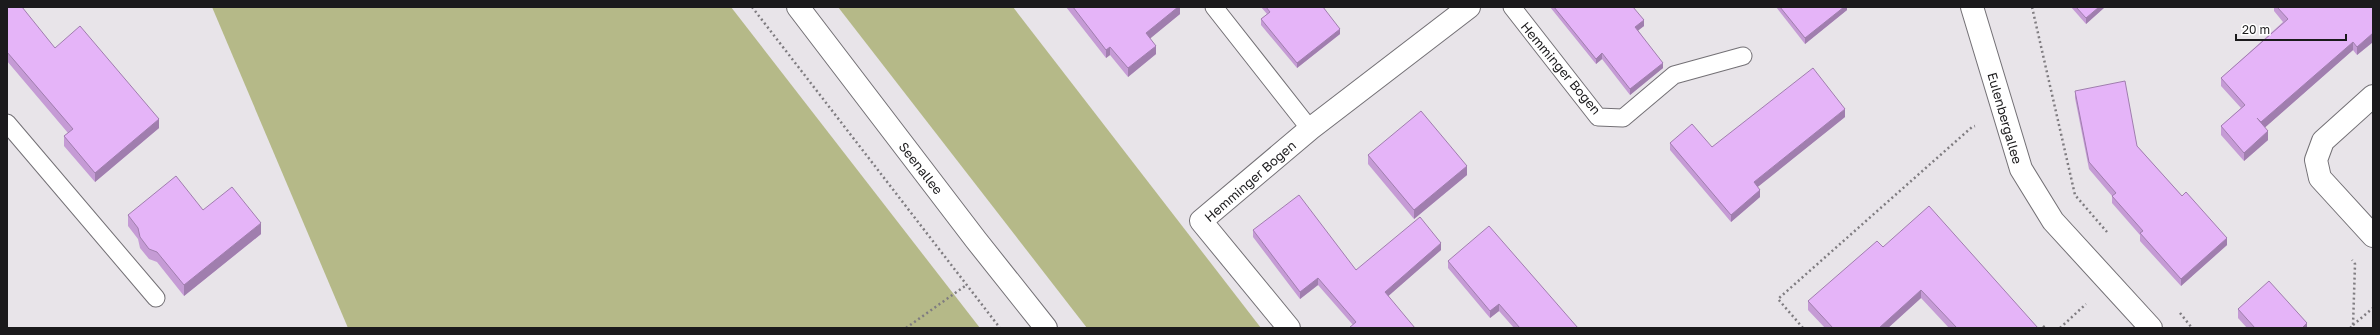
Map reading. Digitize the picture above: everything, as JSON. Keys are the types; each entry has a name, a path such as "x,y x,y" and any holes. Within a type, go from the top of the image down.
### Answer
{"street":[{"name":"Seenallee","path":"798,7 966,227 1046,328"},
{"name":"Hemminger Bogen","path":"1289,328 1201,221 1310,128 1469,7"},
{"name":"Eulenbergallee","path":"1972,7 2021,169 2053,221 2151,328"},
{"path":"2373,96 2322,141 2316,160 2320,178 2373,236"}],"lane":[{"path":"1214,7 1310,128"},
{"name":"Hemminger Bogen","path":"1512,7 1598,117 1623,118 1674,75 1743,56"},
{"path":"7,123 156,298"}],"path":[{"path":"752,7 965,286 1000,328"},
{"path":"2032,7 2075,195 2110,235"},
{"path":"1803,328 1778,299 1972,127 2007,119"},
{"path":"2060,328 2110,283"},
{"path":"906,328 965,286"},
{"path":"2353,326 2373,308"},
{"path":"2177,311 2192,328"}],"green space":[{"path":"212,7 731,7 980,328 348,328"},
{"path":"838,7 1013,7 1261,328 1087,328"}],"building":[{"path":"7,7 22,7 55,48 80,26 159,119 95,173 64,136 73,129 7,52"},
{"path":"1073,7 1178,7 1146,33 1156,46 1128,68 1110,47 1106,50"},
{"path":"1266,7 1323,7 1340,29 1297,63 1261,19 1270,12"},
{"path":"1554,7 1633,7 1644,20 1635,27 1663,63 1630,89 1602,53 1596,59"},
{"path":"1780,7 1844,7 1805,38"},
{"path":"2076,7 2099,7 2086,18"},
{"path":"2277,7 2373,7 2373,33 2357,47 2353,42 2261,122 2257,118 2268,131 2244,153 2221,126 2245,105 2221,78 2288,19"},
{"path":"1813,68 1845,109 1754,182 1760,190 1731,215 1670,143 1692,124 1712,147"},
{"path":"2125,81 2137,146 2182,196 2186,192 2227,238 2181,279 2140,233 2143,231 2112,196 2116,193 2089,162 2075,91"},
{"path":"1421,111 1467,166 1414,210 1368,155"},
{"path":"176,176 203,210 232,187 261,223 184,285 157,252 149,249 140,237 138,228 128,215"},
{"path":"1299,195 1356,270 1420,217 1441,243 1385,292 1415,328 1349,328 1356,322 1318,278 1300,292 1253,230"},
{"path":"1929,206 2038,328 1957,328 1921,290 1879,328 1833,328 1808,301 1877,241 1883,247"},
{"path":"1489,226 1578,328 1520,328 1499,304 1490,311 1448,261"},
{"path":"2269,281 2307,323 2302,328 2255,328 2238,309"}]}
